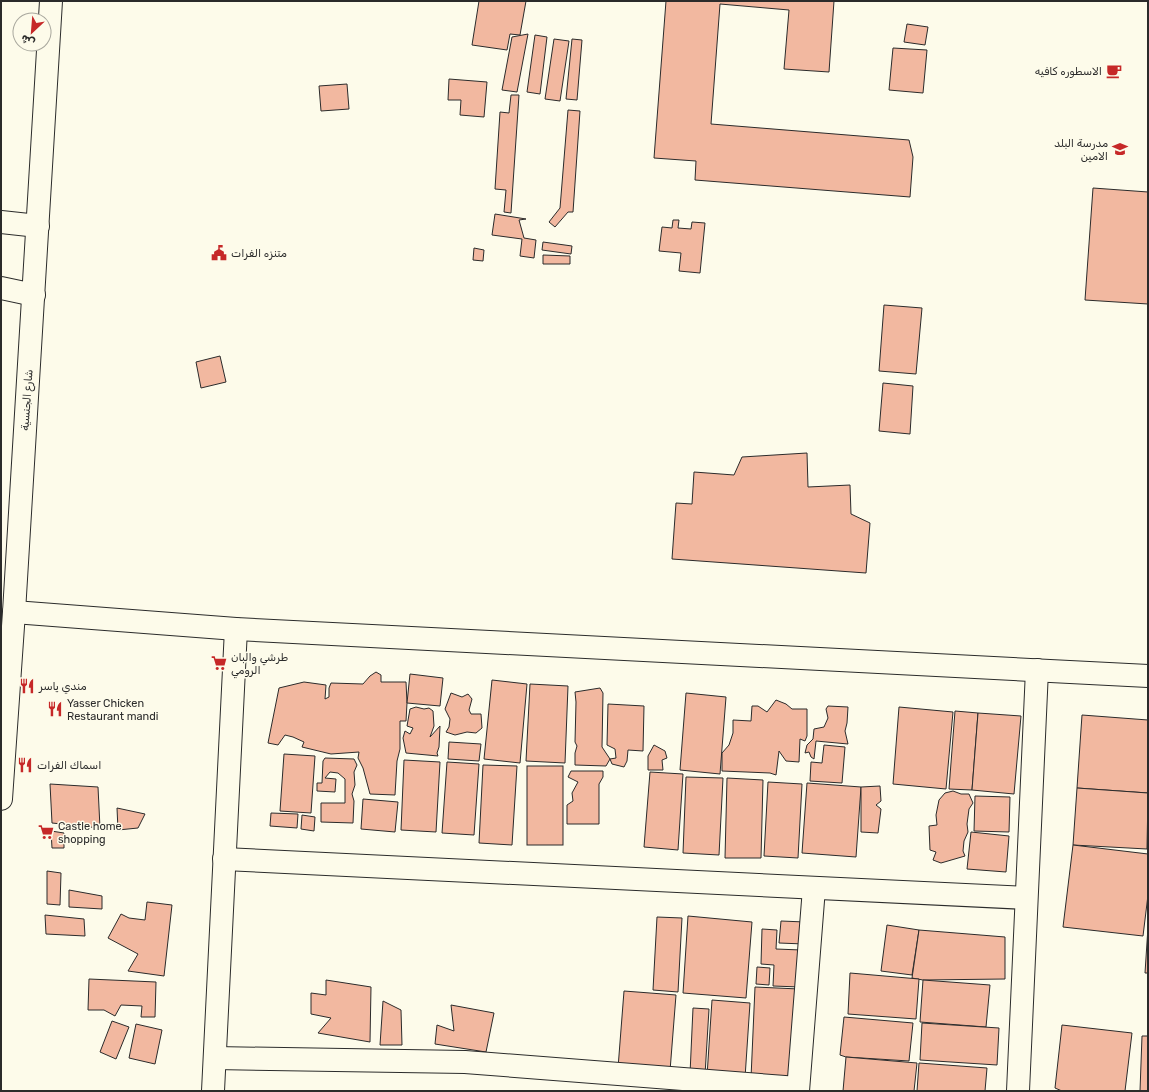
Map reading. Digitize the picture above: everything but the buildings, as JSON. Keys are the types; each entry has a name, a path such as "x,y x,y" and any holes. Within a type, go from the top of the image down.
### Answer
{"street":[{"name":"شارع الجنسية","path":"1,799 52,1"},
{"path":"1,222 38,226"},
{"path":"1,288 34,295"},
{"path":"14,612 236,629 1148,676"},
{"path":"213,1091 236,629"},
{"path":"1018,1091 1037,670"},
{"path":"224,859 1026,898"},
{"path":"215,1058 465,1062 798,1090 814,888"}],"place":[{"name":"الاسطوره كافيه","path":"1114,71"},
{"name":"مدرسة البلد الامين","path":"1120,149"},
{"name":"متنزه الفرات","path":"219,253"},
{"name":"طرشي والبان الرومي","path":"219,663"},
{"name":"مندي ياسر","path":"27,686"},
{"name":"Yasser Chicken Restaurant mandi","path":"55,709"},
{"name":"اسماك الفرات","path":"25,765"},
{"name":"Castle home shopping","path":"46,832"}]}
